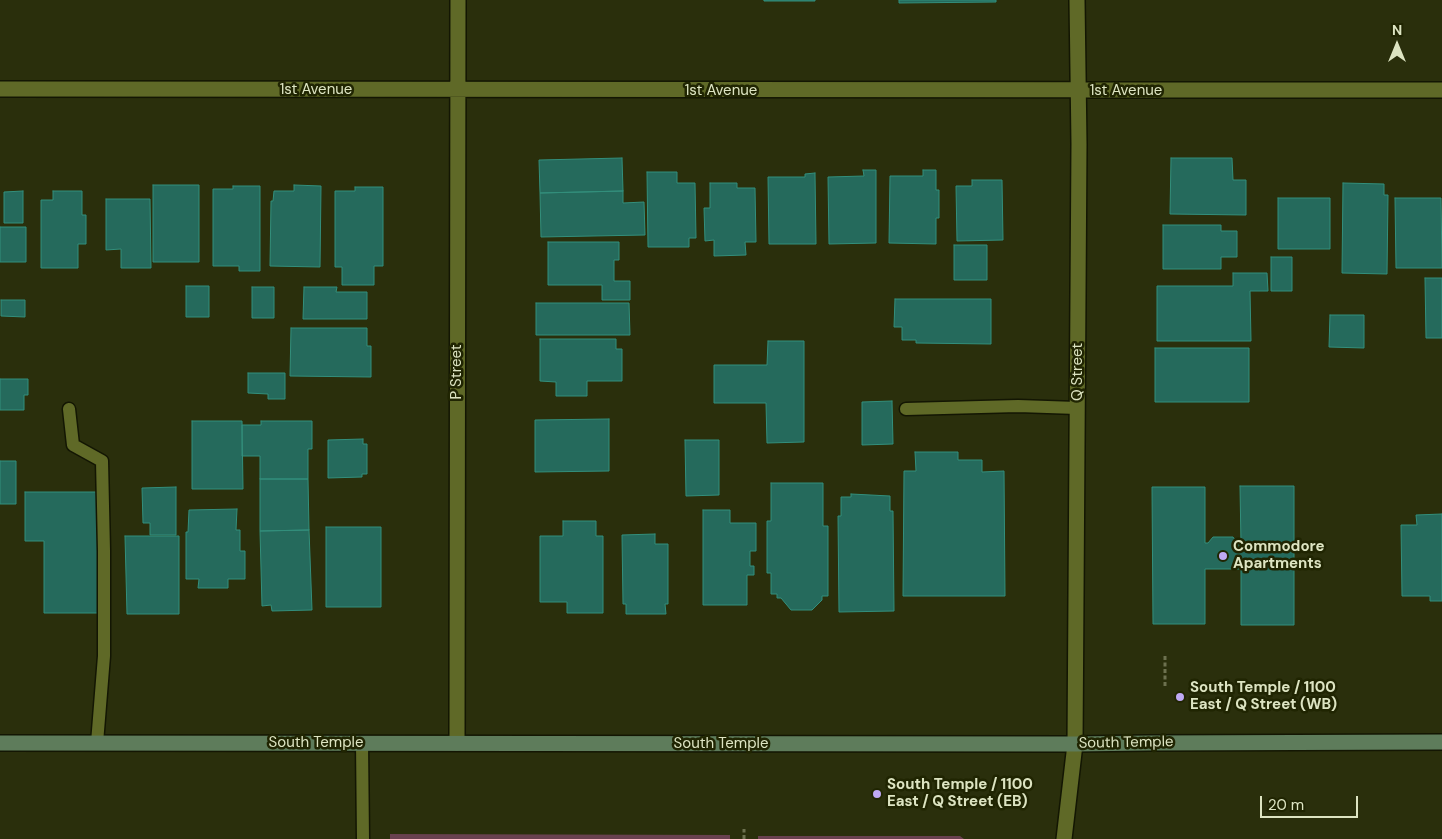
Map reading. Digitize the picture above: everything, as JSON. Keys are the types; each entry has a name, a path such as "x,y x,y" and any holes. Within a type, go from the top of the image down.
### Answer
{"main road":[{"name":"South Temple","path":"0,743 1075,744 1442,742"}],"street":[{"name":"P Street","path":"457,743 458,0"},
{"name":"Q Street","path":"1064,839 1075,744 1077,0"},
{"name":"1st Avenue","path":"0,89 1442,90"}],"lane":[{"path":"906,409 1018,406 1077,408"},
{"path":"69,409 73,445 102,461 104,656 97,743"},
{"path":"362,743 362,839"}],"path":[{"path":"1165,656 1165,687"},
{"path":"744,828 744,839"}],"shaded area":[{"path":"390,834 730,835 730,839 390,839"},
{"path":"758,836 960,836 964,839 758,839"}],"building":[{"path":"815,0 815,1 764,1"},
{"path":"899,0 996,0 996,2 899,3"},
{"path":"622,158 623,191 540,193 539,160"},
{"path":"1171,158 1232,158 1233,180 1246,180 1246,215 1170,214"},
{"path":"863,170 876,170 876,243 829,244 828,177 864,176"},
{"path":"923,170 936,170 936,190 939,190 939,218 936,218 936,244 889,243 890,176 923,176"},
{"path":"647,172 677,172 677,183 695,183 696,238 689,238 689,247 648,247"},
{"path":"815,173 816,244 769,244 768,177 805,177 805,174"},
{"path":"972,180 1002,180 1003,240 957,241 956,186 972,186"},
{"path":"710,183 737,183 737,188 755,188 756,242 745,242 746,255 714,256 714,240 705,241 704,208 710,208"},
{"path":"1343,183 1384,184 1384,195 1388,195 1387,274 1342,273"},
{"path":"153,185 199,185 199,262 153,262"},
{"path":"294,185 321,186 320,267 270,266 271,201 273,201 274,191 294,191"},
{"path":"233,186 260,186 260,271 239,271 239,266 213,266 213,189 233,189"},
{"path":"355,187 383,187 383,266 374,266 374,285 342,285 342,267 335,267 335,191 355,191"},
{"path":"23,191 23,223 4,223 4,192"},
{"path":"53,191 82,191 82,215 86,215 86,244 78,244 78,268 41,268 41,200 53,200"},
{"path":"623,191 623,203 644,202 645,235 541,237 540,193"},
{"path":"1278,198 1330,198 1330,249 1278,249"},
{"path":"1395,198 1441,198 1442,268 1396,268"},
{"path":"106,199 150,199 151,268 121,268 121,249 106,250"},
{"path":"1163,225 1221,225 1221,231 1237,231 1237,257 1221,257 1221,269 1163,269"},
{"path":"0,227 26,227 26,262 0,262"},
{"path":"548,242 619,242 619,260 614,260 614,281 630,281 630,300 602,300 602,285 548,285"},
{"path":"954,245 987,245 987,280 954,280"},
{"path":"1271,257 1292,257 1292,291 1271,291"},
{"path":"1233,273 1267,273 1268,291 1250,291 1251,341 1157,341 1157,286 1233,286"},
{"path":"1425,278 1442,278 1442,338 1426,338"},
{"path":"186,286 209,286 209,317 186,317"},
{"path":"252,287 274,287 274,318 252,318"},
{"path":"304,287 337,287 336,292 367,292 367,319 303,319"},
{"path":"895,299 991,299 991,344 916,343 916,340 902,340 902,327 894,327"},
{"path":"1,300 25,300 25,317 1,316"},
{"path":"536,303 629,303 630,335 536,335"},
{"path":"1330,315 1364,315 1364,348 1329,347"},
{"path":"291,328 367,328 367,346 371,346 371,377 290,376"},
{"path":"540,339 616,339 616,349 622,349 622,381 587,381 587,396 556,396 556,382 540,381"},
{"path":"768,341 804,341 804,442 767,443 766,403 714,403 714,365 767,365"},
{"path":"1155,348 1249,348 1249,402 1155,402"},
{"path":"248,373 285,373 285,399 268,399 268,394 248,393"},
{"path":"0,379 28,379 28,395 24,395 24,410 0,410"},
{"path":"892,401 893,444 862,445 862,402"},
{"path":"609,419 609,471 535,472 535,420"},
{"path":"192,421 242,421 243,489 192,489"},
{"path":"261,421 312,421 312,449 308,449 308,479 260,479 260,456 242,456 242,425 261,425"},
{"path":"363,439 363,444 367,444 367,474 362,474 362,477 328,478 328,440"},
{"path":"685,440 719,440 719,495 686,496"},
{"path":"915,452 958,452 958,460 982,460 982,472 1004,471 1005,596 903,596 904,471 916,471"},
{"path":"0,461 16,461 16,504 0,504"},
{"path":"260,479 308,479 309,530 260,531"},
{"path":"771,483 823,483 823,526 828,526 828,596 822,596 822,600 812,610 791,610 781,598 777,598 777,594 771,594 771,573 767,573 767,521 771,521"},
{"name":"Commodore Apartments","path":"1240,486 1294,486 1294,625 1241,625 1241,569 1205,569 1205,624 1153,624 1152,487 1205,487 1205,543 1208,543 1213,537 1233,537 1238,544 1241,544"},
{"path":"176,487 176,535 150,535 150,523 143,523 142,488"},
{"path":"25,492 99,492 99,613 44,613 44,541 25,541"},
{"path":"851,494 890,496 890,511 893,511 894,611 839,612 838,516 841,516 841,497 851,497"},
{"path":"237,509 236,530 240,530 240,551 245,551 245,579 228,579 228,588 198,588 199,579 186,579 186,532 188,532 189,510"},
{"path":"703,510 730,510 730,523 756,523 756,551 750,551 750,566 754,566 754,575 747,575 747,605 703,605"},
{"path":"1442,514 1442,601 1430,601 1430,596 1402,596 1401,525 1417,525 1416,515"},
{"path":"563,521 596,521 596,536 603,536 603,613 567,613 567,602 540,602 540,536 563,536"},
{"path":"326,527 381,527 381,607 326,607"},
{"path":"309,530 312,610 272,611 271,605 262,606 260,531"},
{"path":"655,534 655,544 668,544 668,604 665,604 666,614 626,614 626,604 623,604 622,535"},
{"path":"125,536 179,536 179,614 127,614"}],"place":[{"name":"Commodore Apartments","path":"1223,556"},
{"name":"South Temple / 1100 East / Q Street (WB)","path":"1180,697"},
{"name":"South Temple / 1100 East / Q Street (EB)","path":"877,794"}]}
